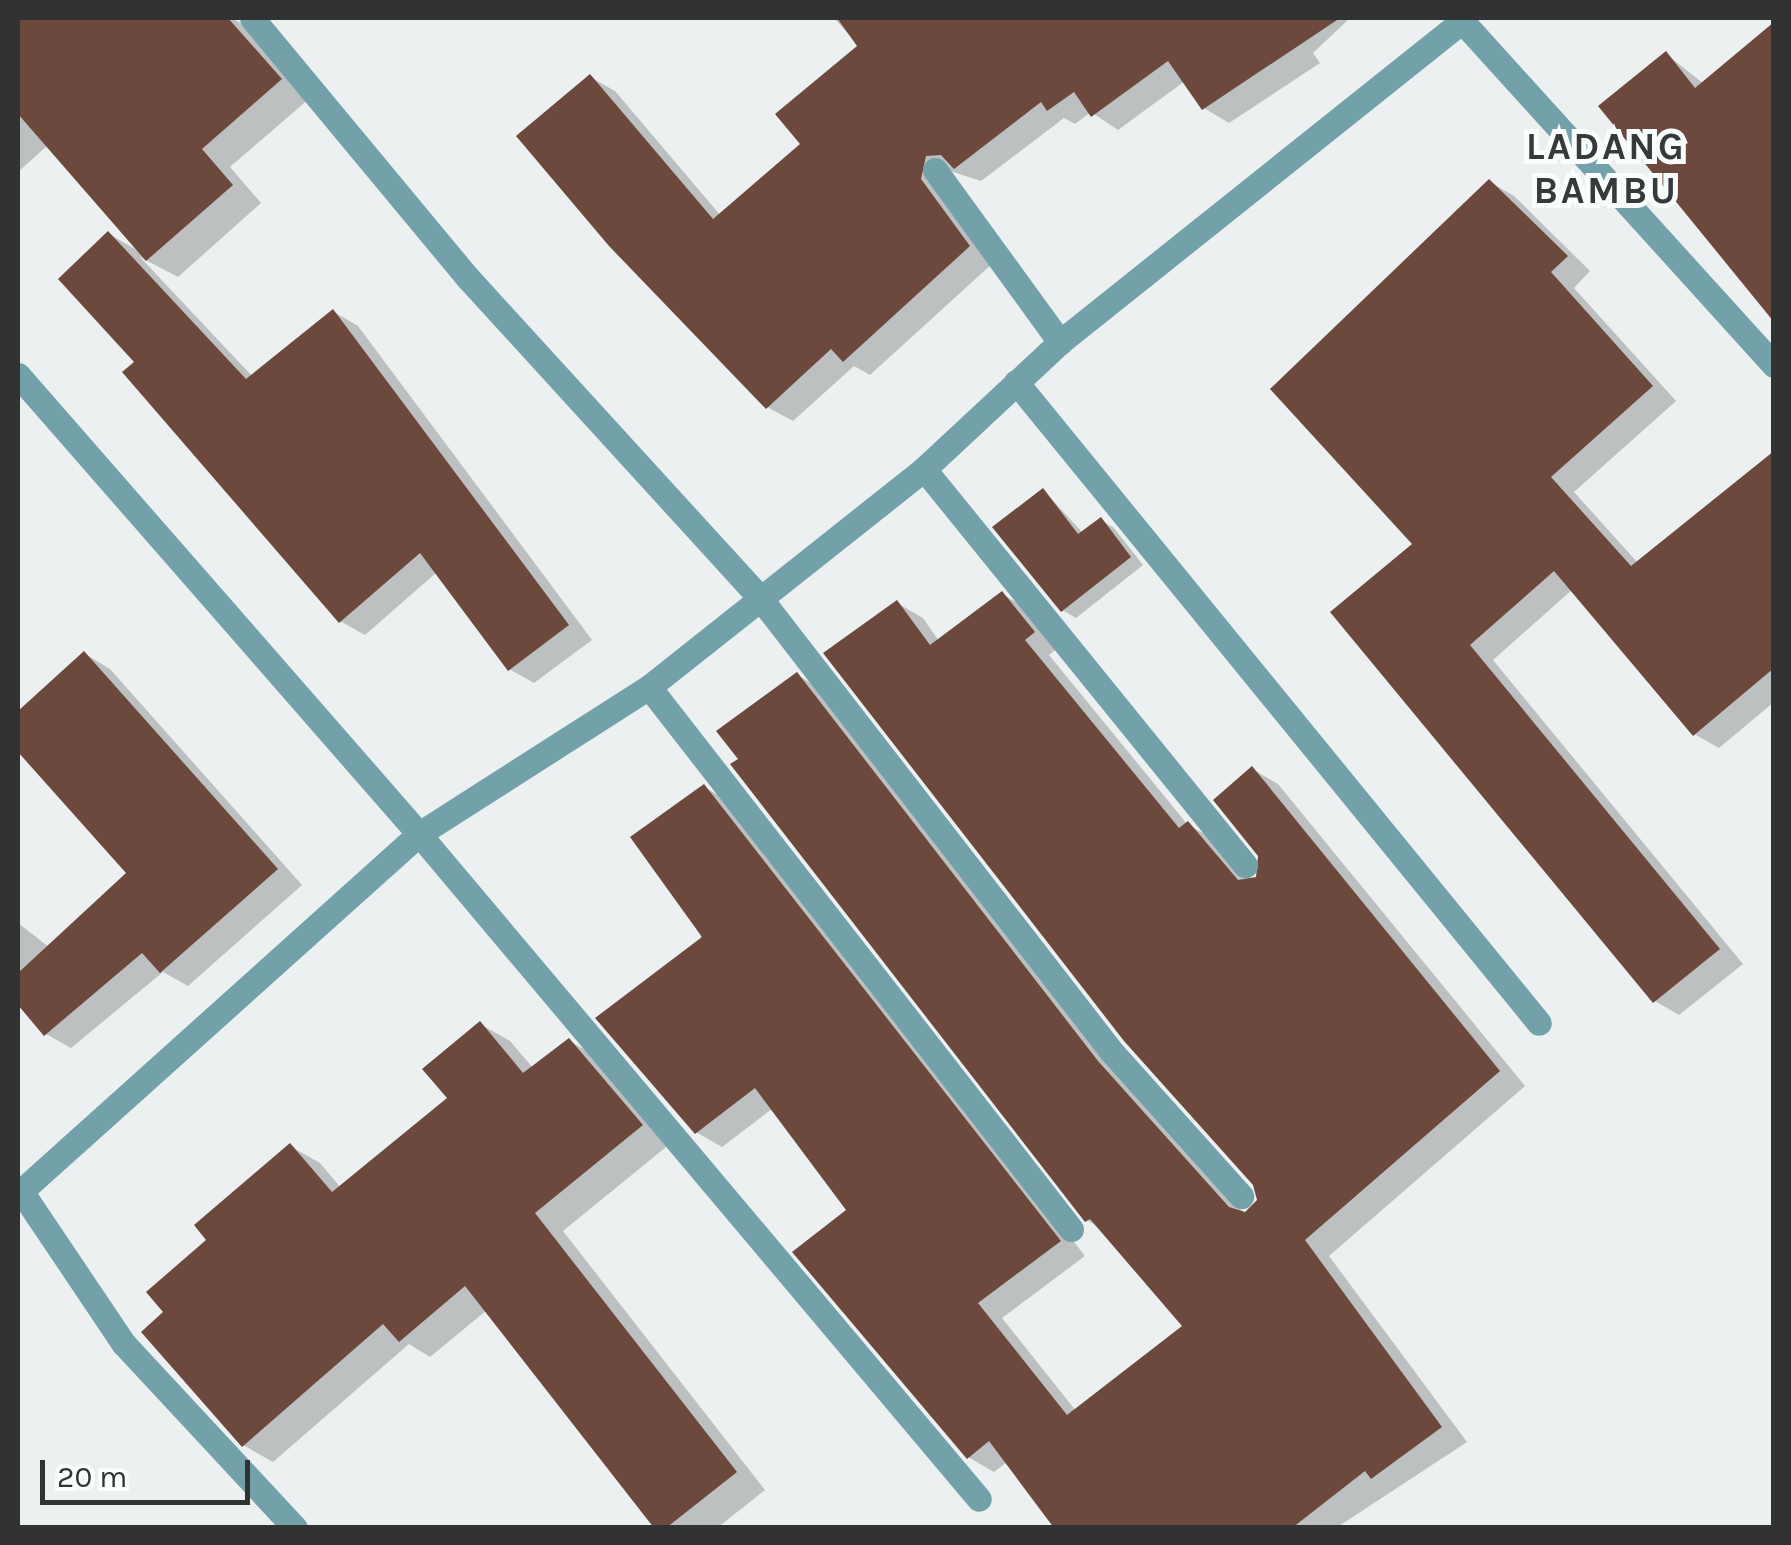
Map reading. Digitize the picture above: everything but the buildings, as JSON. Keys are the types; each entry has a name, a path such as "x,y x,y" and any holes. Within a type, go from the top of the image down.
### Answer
{"street":[{"path":"252,18 468,278 760,598 1111,1051 1240,1196"},
{"path":"294,1528 124,1344 19,1192 419,834 649,687 924,470 1060,342 1464,19 1774,365"},
{"path":"935,170 1060,342"},
{"path":"18,376 419,834 979,1499"},
{"path":"1016,382 1539,1023"},
{"path":"924,470 1244,865"},
{"path":"649,687 1071,1229"}],"district":[{"name":"LADANG BAMBU","path":"1606,168"}]}
